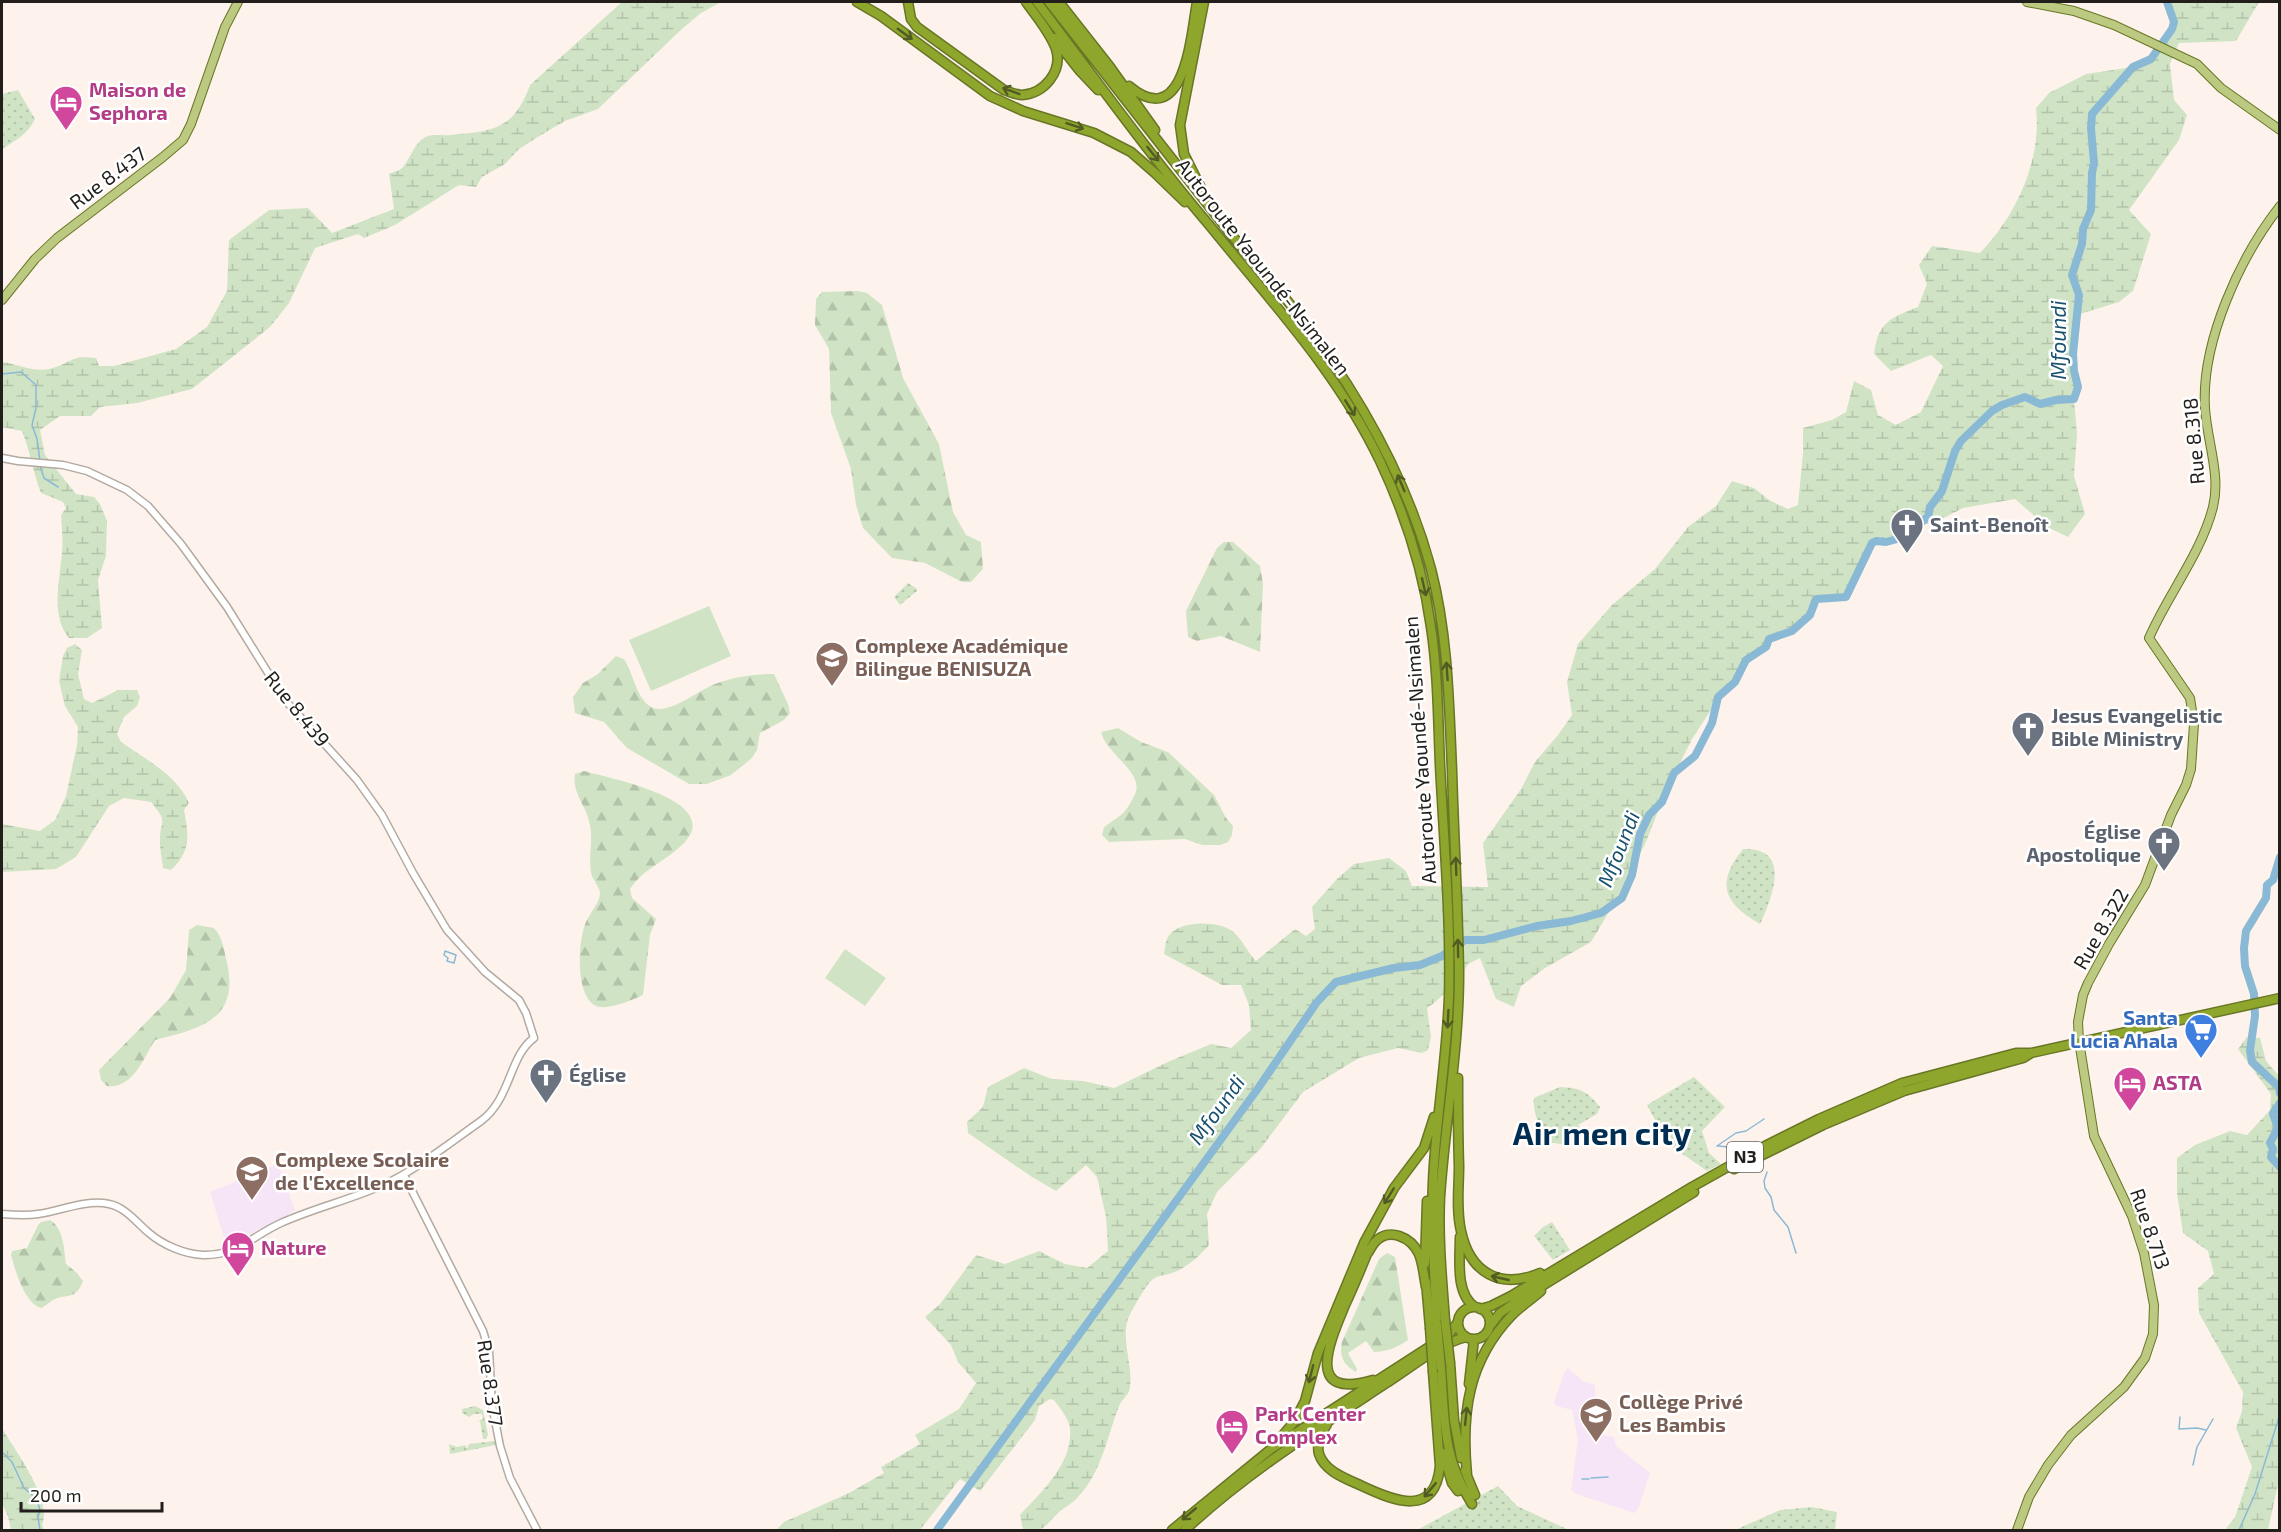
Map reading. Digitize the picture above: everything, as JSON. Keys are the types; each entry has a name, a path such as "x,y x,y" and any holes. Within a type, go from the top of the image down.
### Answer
{"highway":[{"path":"857,2 881,16 990,96 1023,111 1094,133 1131,152 1155,172 1207,224"},
{"path":"909,2 911,19 917,27 1004,90 1020,95 1033,93 1043,88 1055,72 1057,64 1055,47 1026,2"},
{"path":"1026,2 1080,71 1117,108"},
{"name":"Autoroute Yaoundé-Nsimalen","path":"1037,2 1207,224 1284,314 1338,389 1378,457 1417,556 1432,629 1449,971 1431,1237 1437,1324 1450,1363 1456,1440 1473,1499"},
{"name":"Autoroute Yaoundé-Nsimalen","path":"1049,2 1225,227 1293,307 1356,397 1399,477 1422,538 1439,607 1447,664 1459,973 1459,1011 1440,1201 1437,1370 1449,1453 1457,1479 1473,1499"},
{"path":"1059,2 1144,112 1172,158"},
{"path":"1110,67 1128,85 1144,96 1160,98 1170,94 1176,88 1184,68 1197,2"},
{"path":"1204,2 1182,109 1181,139 1184,154 1192,172 1225,227"},
{"name":"N3","path":"1172,1530 1271,1449 1449,1334 1465,1310 1499,1303 1578,1260 1704,1186 1823,1125 1904,1091 2023,1058 2031,1053 2280,998"},
{"path":"1459,1011 1462,1284 1466,1298 1488,1315 1490,1326"},
{"path":"1271,1449 1294,1422 1305,1401 1317,1353 1371,1227 1394,1188 1424,1148 1433,1124 1444,1067"},
{"path":"1426,1287 1426,1219 1429,1185 1434,1168"},
{"path":"1460,1228 1468,1253 1475,1263 1487,1274 1497,1278 1519,1280 1530,1278 1578,1260"},
{"path":"1382,1377 1347,1384 1339,1382 1327,1371 1326,1363 1331,1338 1367,1254 1374,1242 1381,1237 1397,1235 1413,1244 1421,1259 1426,1287 1437,1324"},
{"path":"1469,1390 1485,1352 1502,1327 1514,1313 1578,1260"},
{"name":"N3","path":"1185,1530 1233,1489 1329,1420 1443,1346 1484,1335 1500,1313 1578,1260"},
{"path":"1458,1322 1459,1330 1470,1338 1469,1390 1464,1437 1467,1475"},
{"path":"1329,1420 1318,1445 1319,1456 1327,1466 1337,1474 1391,1499 1408,1501 1422,1498 1432,1490 1438,1478 1440,1466 1436,1409 1437,1370"},
{"path":"1436,1409 1448,1473 1456,1488 1473,1499"}],"main road":[{"name":"Rue 8.437","path":"2,300 35,259 57,238 183,140 191,124 225,27 238,2"},
{"path":"2027,2 2074,11 2114,25 2197,64 2221,88 2280,130"},
{"name":"Rue 8.318","path":"2149,638 2200,541 2213,507 2214,474 2205,406 2209,361 2219,322 2252,248 2280,206"},
{"name":"Rue 8.322","path":"2079,1041 2079,1013 2086,989 2109,944 2145,885 2170,815 2186,785 2191,769 2194,724 2190,698 2149,638"},
{"name":"Rue 8.713","path":"2017,1530 2026,1503 2038,1479 2071,1435 2124,1388 2145,1358 2154,1328 2154,1305 2144,1253 2132,1216 2094,1136 2079,1041"}],"street":[{"name":"Rue 8.439","path":"2,458 78,469 127,490 148,506 173,535 227,607 285,700 357,780 382,815 447,930 485,972 519,1000 534,1038 519,1057 504,1092 488,1115 404,1175"},
{"path":"2,1214 34,1215 93,1203 107,1203 118,1207 151,1235 171,1247 200,1255 219,1254 234,1250 282,1223 381,1186 404,1175"},
{"name":"Rue 8.377","path":"404,1175 483,1331 489,1351 491,1393 500,1446 510,1478 537,1530"}],"shaded area":[{"name":"Complexe Scolaire de l'Excellence","path":"278,1164 295,1210 227,1248 210,1192"},
{"name":"Collège Privé Les Bambis","path":"1568,1368 1583,1381 1595,1385 1597,1434 1614,1437 1616,1446 1650,1473 1638,1510 1634,1513 1576,1494 1571,1490 1578,1440 1572,1410 1556,1406 1554,1402"}],"green space":[{"path":"622,2 721,2 701,13 682,29 598,109 565,121 519,149 505,164 482,177 476,187 459,185 395,225 364,238 358,234 315,248 289,303 270,327 192,389 137,403 100,407 91,416 60,416 40,430 45,455 76,494 94,497 100,504 107,521 106,556 98,580 102,628 87,638 69,638 63,629 58,608 62,547 61,515 66,508 63,502 41,493 22,431 2,427 2,362 43,370 84,357 96,358 99,366 114,366 176,349 207,327 227,291 229,240 269,210 308,208 332,233 394,209 389,174 402,168 423,138 431,135 479,132 501,125 517,111 530,85"},
{"path":"2167,2 2259,2 2236,41 2179,43 2170,64 2174,100 2187,115 2179,140 2129,210 2151,234 2133,291 2119,302 2077,315 2073,354 2078,387 2074,399 2077,434 2074,476 2085,514 2068,537 2047,527 2015,499 1963,508 1932,524 1919,524 1901,538 1872,543 1846,597 1816,599 1810,615 1792,631 1769,639 1713,707 1692,739 1666,791 1646,842 1621,892 1591,942 1545,968 1521,986 1514,1007 1496,999 1480,958 1468,964 1450,988 1427,1008 1431,1037 1428,1050 1422,1053 1398,1048 1359,1058 1303,1092 1261,1148 1217,1192 1207,1214 1209,1245 1186,1266 1152,1280 1132,1310 1126,1327 1129,1392 1119,1406 1093,1477 1076,1499 1043,1528 1023,1530 1020,1515 1054,1476 1067,1453 1070,1428 1064,1414 1054,1400 1050,1399 1039,1406 1035,1420 980,1491 960,1479 920,1530 776,1530 784,1522 849,1493 884,1473 881,1467 920,1444 915,1435 959,1409 976,1383 958,1362 951,1345 925,1317 940,1304 976,1255 1005,1264 1039,1251 1065,1264 1087,1268 1108,1251 1106,1217 1097,1177 1086,1165 1056,1191 968,1133 967,1122 983,1107 988,1087 1024,1068 1052,1079 1083,1081 1114,1088 1211,1044 1231,1048 1251,1030 1249,1005 1241,985 1222,985 1164,954 1167,939 1178,928 1197,924 1225,927 1235,933 1256,961 1295,929 1306,936 1315,929 1312,907 1354,864 1389,858 1406,871 1412,886 1488,887 1483,843 1521,789 1535,762 1572,715 1567,682 1578,644 1612,605 1655,569 1688,527 1716,506 1732,481 1754,488 1769,500 1788,509 1798,505 1803,428 1832,420 1846,412 1854,381 1871,390 1878,415 1896,425 1921,412 1943,366 1931,355 1891,371 1874,354 1882,328 1893,318 1918,307 1927,284 1919,265 1932,246 1980,253 2005,222 2024,186 2035,147 2036,108 2049,93 2086,74 2133,67 2151,59 2172,29 2174,22"},
{"path":"18,90 35,119 25,133 2,149 2,94"},
{"path":"822,292 867,293 882,305 903,378 939,444 953,512 966,535 981,542 983,569 971,582 962,582 925,563 892,558 863,528 856,505 851,469 831,413 829,349 815,325 816,299"},
{"path":"1224,542 1233,542 1260,566 1263,584 1260,652 1221,636 1197,641 1188,637 1186,611 1217,548"},
{"path":"908,583 917,591 900,605 894,597"},
{"path":"709,606 731,656 651,691 629,640"},
{"path":"75,644 82,650 78,674 84,699 92,703 118,690 137,690 140,697 137,706 124,717 117,734 121,742 169,776 184,793 189,803 184,810 187,843 178,863 171,870 163,868 160,843 162,819 157,809 151,802 124,798 109,806 76,857 56,869 2,872 2,824 40,831 55,820 66,796 77,745 78,727 65,706 59,681 63,656 67,648"},
{"path":"616,656 624,659 638,691 651,707 658,709 675,705 708,687 729,679 774,674 790,713 784,720 760,733 757,750 752,758 731,775 707,784 689,784 627,748 604,722 575,713 573,697 583,683 598,674"},
{"path":"1118,728 1141,742 1168,752 1214,795 1233,826 1228,842 1220,845 1202,845 1185,839 1109,842 1102,835 1104,827 1126,810 1137,786 1130,771 1109,748 1101,732"},
{"path":"584,771 637,786 677,803 689,815 692,829 683,844 648,870 630,889 632,898 656,919 650,935 643,995 619,1005 605,1007 594,1005 588,999 581,978 580,953 583,930 600,893 591,872 589,821 575,787 575,774"},
{"path":"1743,849 1758,850 1768,856 1773,864 1775,875 1773,887 1760,924 1738,908 1727,892 1729,873"},
{"path":"197,925 214,928 223,944 229,982 227,998 222,1010 201,1026 155,1040 130,1078 116,1086 107,1086 101,1080 99,1070 170,998 186,970 189,930"},
{"path":"845,949 886,978 865,1006 825,978"},
{"path":"2247,1037 2260,1038 2266,1061 2279,1076 2280,1475 2268,1530 2225,1530 2235,1517 2252,1467 2236,1428 2242,1411 2243,1392 2199,1313 2198,1288 2214,1274 2208,1251 2183,1233 2177,1193 2177,1158 2195,1145 2230,1131 2247,1135 2270,1110 2271,1094 2238,1049"},
{"path":"1694,1077 1725,1107 1702,1131 1709,1153 1721,1164 1707,1171 1668,1144 1647,1105"},
{"path":"1560,1087 1583,1091 1600,1107 1597,1114 1578,1125 1585,1134 1569,1147 1545,1142 1534,1109 1534,1098"},
{"path":"50,1220 61,1234 66,1264 83,1281 74,1294 55,1299 42,1308 31,1301 26,1294 11,1255 12,1251 27,1248 38,1225"},
{"path":"1552,1222 1570,1250 1553,1260 1534,1236"},
{"path":"1387,1253 1395,1257 1408,1340 1392,1349 1374,1352 1366,1341 1348,1353 1357,1369 1356,1372 1343,1360 1342,1342 1379,1259"},
{"path":"475,1406 483,1410 488,1435 486,1439 483,1439 480,1421 476,1422 483,1419 482,1414 469,1417 462,1413 462,1409"},
{"path":"2,1428 38,1489 44,1515 42,1525 44,1530 11,1530 2,1504"},
{"path":"494,1441 496,1445 450,1454 449,1444 457,1447 465,1445 467,1449 469,1444"},
{"path":"1498,1486 1517,1506 1569,1530 1417,1530"},
{"path":"1812,1507 1837,1512 1835,1530 1735,1530 1780,1510"}],"waterway":[{"name":"Mfoundi","path":"937,1530 1259,1087 1317,1002 1336,982 1394,968 1420,965 1442,956 1465,940 1484,940 1601,913 1622,898 1632,875 1640,834 1649,815 1662,802 1674,773 1695,756 1712,723 1718,697 1735,682 1746,660 1766,647 1769,639 1792,631 1810,615 1816,599 1846,597 1872,543 1901,538 1928,517 1930,507 1942,491 1955,451 1961,441 1992,411 2025,397 2040,404 2074,399 2078,387 2073,354 2079,295 2072,275 2082,244 2083,229 2091,210 2094,163 2092,114 2133,67 2151,59 2172,29 2174,22 2167,2"},
{"path":"2,374 21,372 36,385 36,408 32,425 37,439 40,461"},
{"path":"40,466 44,478 58,487"},
{"path":"2280,857 2273,880 2267,885 2266,898 2246,931 2244,948 2245,966 2254,994 2255,1016 2250,1050 2252,1062 2279,1087 2280,1093"},
{"path":"445,951 456,955 454,963 447,961 445,951"},
{"path":"2280,1103 2273,1114 2278,1128 2270,1143 2273,1149 2271,1157 2280,1167"},
{"path":"1717,1146 1736,1133 1746,1131 1764,1119"},
{"path":"1718,1146 1728,1147"},
{"path":"1767,1172 1764,1181 1765,1188 1771,1197 1774,1210 1788,1227 1796,1253"},
{"path":"2239,1530 2255,1494 2280,1414"},
{"path":"2180,1417 2179,1429 2206,1430"},
{"path":"2193,1465 2197,1447 2213,1419"},
{"path":"2,1452 12,1462 24,1488 37,1499 40,1510 38,1517 40,1530"},
{"path":"1591,1478 1608,1477"},
{"path":"1582,1479 1589,1479"}],"place":[{"name":"Maison de Sephora","path":"66,131"},
{"name":"Saint-Benoît","path":"1907,554"},
{"name":"Complexe Académique Bilingue BENISUZA","path":"832,687"},
{"name":"Jesus Evangelistic Bible Ministry","path":"2028,757"},
{"name":"Église Apostolique","path":"2164,872"},
{"name":"Santa Lucia Ahala","path":"2201,1059"},
{"name":"Église","path":"546,1104"},
{"name":"ASTA","path":"2130,1112"},
{"name":"Complexe Scolaire de l'Excellence","path":"252,1201"},
{"name":"Nature","path":"238,1277"},
{"name":"Collège Privé Les Bambis","path":"1596,1443"},
{"name":"Park Center Complex","path":"1232,1455"}],"district":[{"name":"Air men city","path":"1602,1134"}]}
